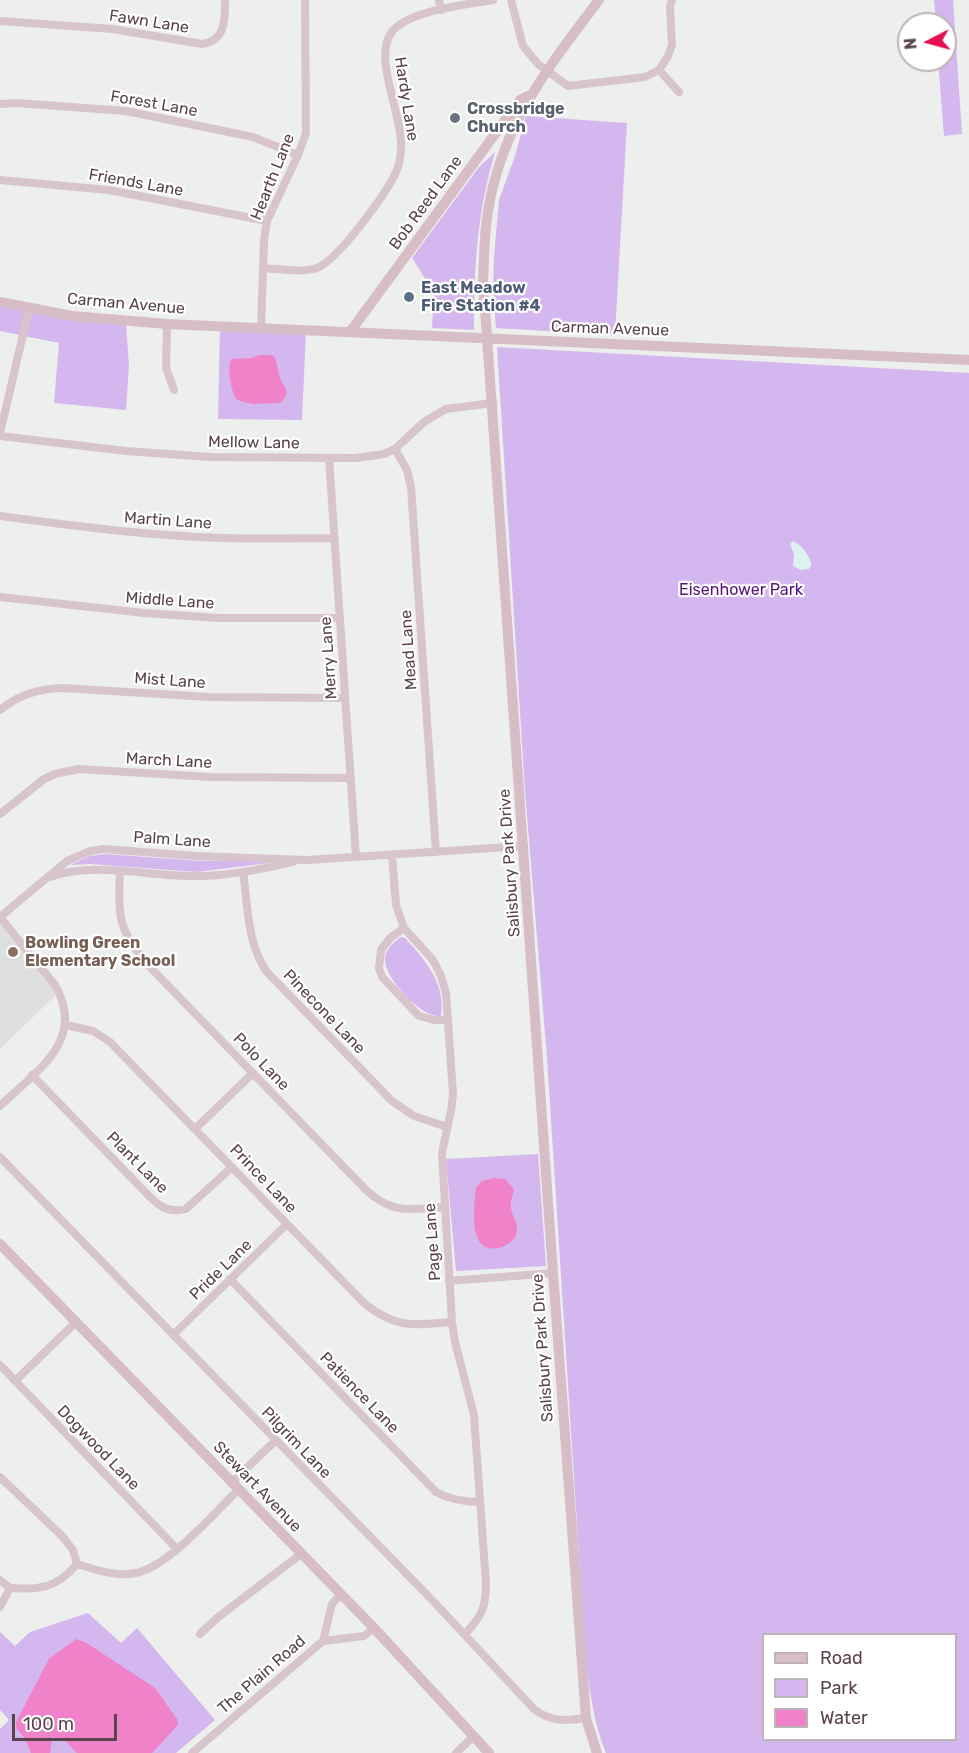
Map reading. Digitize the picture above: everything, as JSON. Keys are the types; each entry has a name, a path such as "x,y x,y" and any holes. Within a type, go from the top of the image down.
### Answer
{"main road":[{"name":"Salisbury Park Drive","path":"597,1753 586,1718 483,281 486,226 497,172 510,135 530,95 546,70 599,0"},
{"name":"Bob Reed Lane","path":"350,332 520,100 530,95"},
{"path":"486,146 496,147 503,155"},
{"name":"Carman Avenue","path":"0,302 82,317 167,324 969,360"},
{"name":"Stewart Avenue","path":"0,1244 374,1628 489,1753"}],"street":[{"name":"Fawn Lane","path":"0,21 113,29 202,44 212,41 223,30 225,0"},
{"name":"Hearth Lane","path":"261,329 267,221 306,133 305,0"},
{"path":"439,0 441,10"},
{"name":"Hardy Lane","path":"263,268 302,270 320,267 330,261 342,250 390,184 399,164 402,147 385,61 386,45 391,34 404,20 493,0"},
{"path":"511,0 523,46 546,70 568,86 645,77 659,70 672,45 672,0"},
{"path":"659,70 679,92"},
{"name":"Forest Lane","path":"0,104 17,103 126,111 254,136 298,155"},
{"name":"Friends Lane","path":"0,180 109,190 267,221"},
{"path":"0,435 29,309"},
{"path":"167,324 166,368 174,390"},
{"name":"Mellow Lane","path":"0,435 126,451 210,457 372,456 395,449 438,412 454,407 493,403"},
{"name":"Mead Lane","path":"395,449 407,470 411,487 436,852"},
{"name":"Merry Lane","path":"329,458 356,857"},
{"name":"Martin Lane","path":"0,516 109,530 174,535 224,538 334,538"},
{"name":"Middle Lane","path":"0,597 144,613 219,618 340,618"},
{"name":"Mist Lane","path":"0,710 23,695 40,689 63,688 208,697 345,698"},
{"name":"March Lane","path":"0,814 44,779 68,770 210,777 351,778"},
{"name":"Palm Lane","path":"0,917 75,856 104,849 195,856 307,860 524,846"},
{"name":"Page Lane","path":"392,855 396,905 404,928 432,960 441,976 446,993 453,1094 441,1153 444,1207 452,1322 474,1415 486,1598 483,1610 465,1634"},
{"name":"Palm Lane","path":"44,879 74,870 195,876 243,872 307,860"},
{"name":"Polo Lane","path":"120,872 120,920 133,948 253,1074 381,1204 401,1210 444,1207"},
{"name":"Pinecone Lane","path":"243,872 252,941 266,971 392,1101 414,1116 447,1127"},
{"path":"0,917 55,985 62,998 66,1025 58,1047 0,1106"},
{"path":"404,928 390,938 381,950 379,968 382,977 419,1016 434,1020 447,1020"},
{"name":"Prince Lane","path":"66,1025 93,1031 110,1042 365,1304 381,1316 408,1325 452,1322"},
{"path":"195,1129 253,1074"},
{"name":"Plant Lane","path":"32,1075 150,1197 164,1208 176,1211 186,1209 232,1167"},
{"name":"Pilgrim Lane","path":"0,1157 465,1634 540,1715 559,1720 586,1718"},
{"name":"Pride Lane","path":"173,1335 287,1224"},
{"path":"449,1281 553,1273"},
{"name":"Patience Lane","path":"230,1279 436,1492 459,1501 480,1502"},
{"path":"15,1381 76,1322"},
{"name":"Dogwood Lane","path":"0,1365 177,1549"},
{"path":"77,1564 110,1573 136,1573 161,1563 177,1549 275,1441"},
{"path":"0,1477 62,1536 74,1550 77,1564"},
{"path":"200,1634 217,1618 301,1554"},
{"path":"0,1580 10,1588 25,1589 57,1583 77,1564"},
{"path":"0,1607 10,1588"},
{"name":"The Plain Road","path":"323,1641 332,1604 340,1595"},
{"name":"The Plain Road","path":"192,1753 323,1641 364,1636 374,1628"},
{"path":"456,1753 474,1736"}],"shaded area":[{"name":"Bowling Green Elementary School","path":"0,919 58,993 0,1049"}],"green space":[{"path":"934,0 953,0 954,12 935,12"},
{"path":"957,60 962,134 944,136 939,72 957,72"},
{"path":"526,116 627,123 615,335 496,328 493,291 499,200"},
{"path":"495,152 480,219 474,330 432,328 434,293 412,258 479,167"},
{"path":"0,303 126,322 129,366 126,410 54,403 59,343 0,331"},
{"path":"220,326 306,331 302,420 218,419"},
{"name":"Eisenhower Park","path":"497,347 969,373 969,1753 606,1753 594,1715 585,1649 547,1058 525,791"},
{"path":"105,854 200,861 267,861 269,863 197,872 90,864 70,865 90,856"},
{"path":"401,937 412,946 432,973 440,993 441,1016 424,1011 406,996 386,967 386,952"},
{"path":"538,1154 546,1266 456,1271 446,1159"},
{"path":"88,1613 121,1643 137,1628 215,1720 176,1753 0,1753 0,1729 9,1720 0,1710 0,1632 15,1646 30,1632"}],"sand":[{"path":"793,541 807,554 811,562 809,569 801,570 793,566 794,555 790,544"}],"water":[{"path":"259,355 275,357 280,378 287,392 280,403 252,404 237,400 235,396 231,386 231,359 252,358"},
{"path":"493,1178 505,1179 514,1189 511,1205 517,1231 514,1239 509,1243 502,1247 491,1248 483,1245 478,1238 475,1229 474,1206 476,1187 482,1181"},
{"path":"76,1639 85,1642 155,1688 177,1719 178,1725 152,1753 77,1753 66,1741 52,1737 50,1753 31,1753 24,1737 16,1728 16,1722 49,1659"}],"place":[{"name":"Crossbridge Church","path":"455,118"},
{"name":"East Meadow Fire Station #4","path":"409,297"},
{"name":"Bowling Green Elementary School","path":"13,952"}]}
